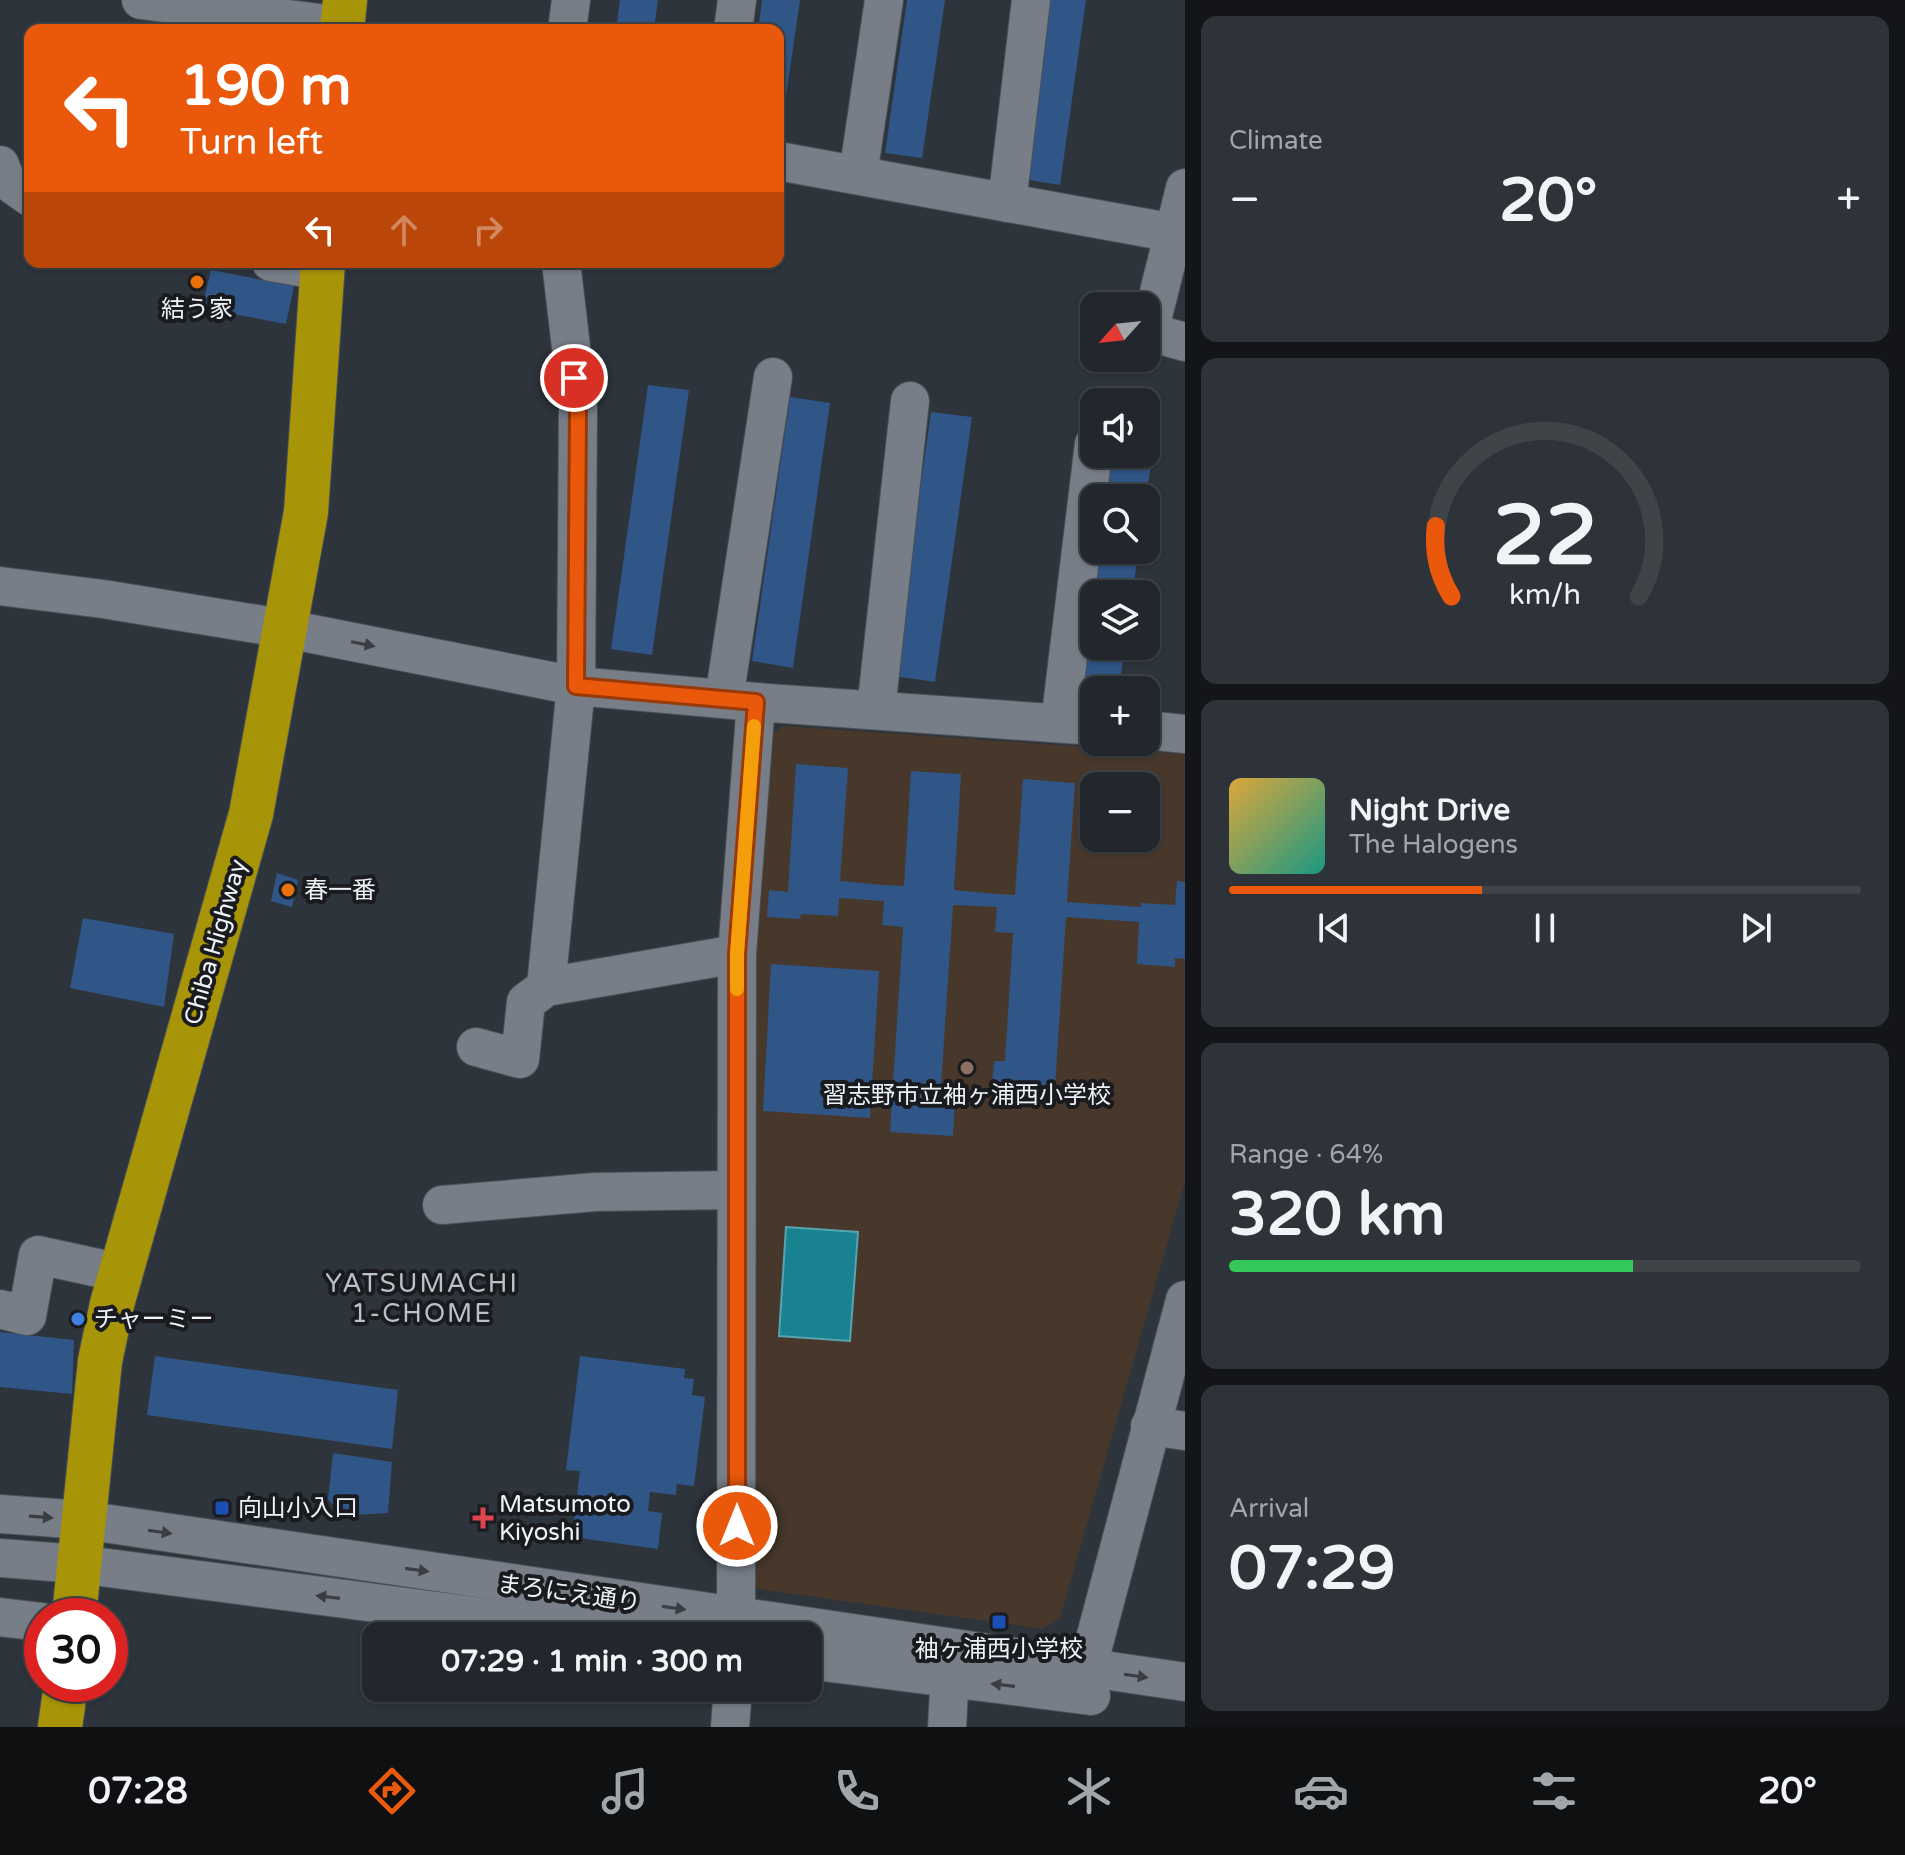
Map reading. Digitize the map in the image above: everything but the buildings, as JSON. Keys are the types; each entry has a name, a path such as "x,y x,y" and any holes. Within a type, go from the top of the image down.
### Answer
{"highway":[{"name":"Chiba Highway","path":"75,1598 100,1361 121,1273 251,814 287,629 306,512 322,268"},
{"path":"60,1727 63,1702"}],"street":[{"path":"141,0 343,19"},
{"path":"568,24 571,0"},
{"path":"734,24 737,0"},
{"path":"858,175 884,0"},
{"path":"1007,203 1031,0"},
{"path":"784,162 1174,233"},
{"path":"0,165 6,180 24,193"},
{"path":"1185,188 1149,332 1185,342"},
{"path":"546,987 576,686 578,407 562,268"},
{"path":"737,1622 736,1190 740,701 773,377"},
{"path":"876,710 910,401"},
{"path":"0,586 103,599 287,629 576,686 740,701 1077,724 1093,468"},
{"path":"1160,731 1185,734"},
{"path":"476,1047 520,1059 526,1002 546,987 737,954"},
{"path":"442,1205 595,1192 736,1190"},
{"path":"0,1309 27,1316 38,1255 121,1273"},
{"path":"1083,1682 1167,1428 1185,1300"},
{"name":"まろにえ通り","path":"0,1514 83,1520 706,1622"},
{"name":"まろにえ通り","path":"0,1558 78,1564 521,1622"},
{"path":"0,1617 24,1620"},
{"name":"まろにえ通り","path":"822,1642 950,1664 1083,1682 1185,1709"},
{"name":"まろにえ通り","path":"822,1660 950,1664"},
{"path":"947,1727 950,1664"},
{"name":"まろにえ通り","path":"1083,1682 1185,1682"},
{"path":"730,1727 732,1702"}],"shaded area":[{"name":"習志野市立袖ヶ浦西小学校","path":"783,726 1080,747 1080,756 1185,754 1185,1181 1060,1618 1043,1629 758,1589 751,1580 748,955 772,733"}],"water":[{"path":"786,1227 858,1232 850,1341 779,1336"}],"slow traffic":[{"path":"737,989 754,726"}],"place":[{"name":"結う家","path":"197,282"},
{"name":"春一番","path":"288,890"},
{"name":"習志野市立袖ヶ浦西小学校","path":"967,1068"},
{"name":"チャーミー","path":"78,1319"},
{"name":"向山小入口","path":"222,1508"},
{"name":"Matsumoto Kiyoshi","path":"483,1518"},
{"name":"袖ヶ浦西小学校","path":"999,1622"}],"district":[{"name":"YATSUMACHI 1-CHOME","path":"422,1298"}],"route":[{"path":"574,378 578,407 576,686 756,702 737,954 737,1526"}]}
